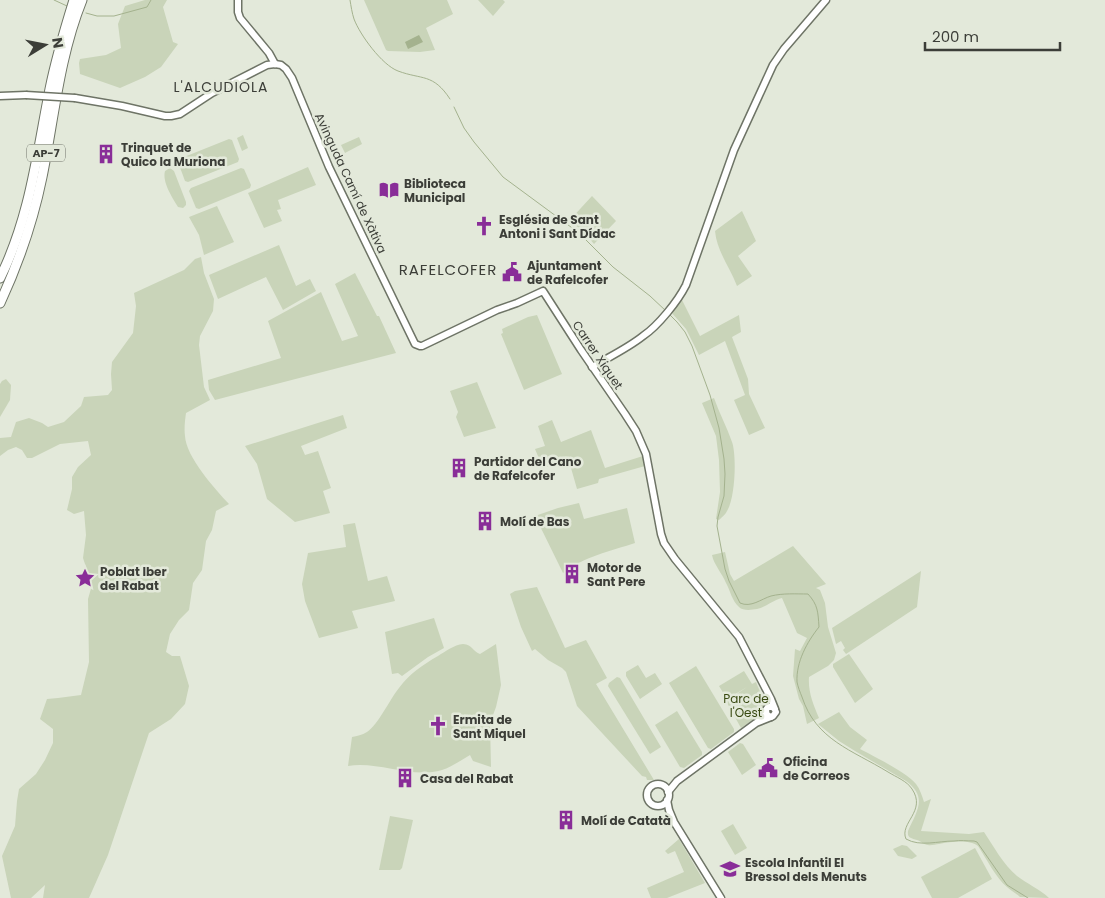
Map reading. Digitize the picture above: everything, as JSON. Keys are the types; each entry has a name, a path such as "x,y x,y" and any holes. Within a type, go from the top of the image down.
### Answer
{"highway":[{"name":"AP-7","path":"0,278 28,204 58,53 74,0"},
{"name":"AP-7","path":"0,303 18,264 33,214 42,176 55,101 82,0"}],"street":[{"name":"Avinguda Camí de Xàtiva","path":"238,0 240,18 269,53 274,64 283,66 290,75 330,167 416,345 422,346 497,310 543,291"},
{"path":"592,367 643,337 679,298 686,285 734,150 773,65 784,49 826,0"},
{"path":"0,96 26,95 75,98 171,116 180,114 212,93 260,68 274,64"},
{"name":"Carrer Xiquet","path":"543,291 636,431 646,454 664,543 739,638 758,675"},
{"path":"758,675 771,699 775,714 768,712"},
{"path":"758,675 767,700 768,712"},
{"path":"674,822 667,800 668,792 677,781 756,723 768,712"},
{"path":"667,800 660,805 652,804 647,794 649,788 654,784 664,785 677,781"},
{"path":"664,785 668,792"},
{"path":"660,805 674,822 721,898"}],"green space":[{"path":"145,0 167,0 163,7 173,42 178,44 161,67 145,77 120,88 80,74 80,59 106,55 121,48 118,24 125,6"},
{"path":"364,0 447,0 453,14 426,28 435,50 420,52 388,51"},
{"path":"478,0 503,0 505,2 493,16"},
{"path":"243,135 248,148 242,151 237,138"},
{"path":"359,137 362,144 345,153 341,145"},
{"path":"229,139 232,140 239,159 238,162 188,182 185,181 178,162 179,159"},
{"path":"308,167 316,185 278,200 281,209 277,210 282,221 264,228 248,193"},
{"path":"170,168 174,171 186,202 183,208 178,207 166,185 164,175 165,171"},
{"path":"241,168 244,169 251,185 250,188 199,209 196,208 189,191 191,188"},
{"path":"592,196 616,221 594,244 582,230 569,221"},
{"path":"217,206 234,242 204,255 199,235 189,217"},
{"path":"742,211 756,241 738,256 752,276 737,286 721,253 715,231"},
{"path":"279,245 296,286 310,279 316,291 283,310 266,277 218,299 209,275"},
{"path":"201,257 204,273 214,299 213,311 200,336 199,345 204,387 210,400 186,413 185,436 190,453 196,463 229,504 216,511 212,530 206,541 202,570 193,583 189,610 179,620 170,634 166,652 172,656 180,656 189,686 185,704 171,719 149,733 108,855 89,898 43,898 45,885 31,898 11,898 2,856 15,826 19,789 36,774 53,743 53,729 40,719 47,699 81,695 89,662 88,599 92,585 83,558 86,535 84,511 74,514 67,510 72,489 72,477 78,467 91,455 88,441 60,444 32,458 27,458 22,450 16,447 0,456 0,438 11,437 16,422 29,418 48,427 64,422 81,406 84,397 108,395 112,390 112,362 133,333 136,306 134,293 184,270 195,259"},
{"path":"355,273 377,316 379,316 396,353 215,400 209,390 208,380 281,358 268,321 321,292 342,341 358,336 335,284"},
{"path":"681,298 700,336 739,315 741,332 732,337 748,379 749,394 765,428 749,435 734,400 745,395 725,341 699,355 686,329 671,312"},
{"path":"537,315 562,374 524,390 501,334 503,333 502,329"},
{"path":"6,379 11,385 10,400 0,417 0,384"},
{"path":"477,382 496,428 464,437 456,417 458,412 450,391"},
{"path":"714,398 734,448 732,497 730,505 719,520 716,519 720,492 716,436 702,403"},
{"path":"343,415 347,428 301,446 305,455 318,451 331,488 323,491 330,513 295,522 267,499 257,464 245,446"},
{"path":"552,420 561,442 591,430 605,468 643,456 645,466 599,479 598,483 577,489 569,461 543,468 535,449 545,446 538,426"},
{"path":"579,503 584,519 627,508 635,543 588,559 563,573 535,516"},
{"path":"355,523 368,581 387,576 395,601 352,611 358,628 319,638 305,601 302,584 308,553 346,547 343,525"},
{"path":"793,546 826,584 816,588 820,590 825,603 828,627 836,653 834,660 828,666 809,677 810,693 819,718 807,724 793,676 795,649 800,651 807,638 797,633 782,598 757,609 745,610 739,607 733,599 712,555 725,552 730,574 734,581"},
{"path":"921,571 917,607 846,654 841,641 836,644 832,628"},
{"path":"537,587 565,648 586,640 607,678 596,684 654,780 647,780 646,777 642,776 577,706 566,672 535,649 532,651 521,627 510,594 515,591"},
{"path":"434,618 444,648 402,676 398,673 392,674 385,632"},
{"path":"463,644 480,654 496,644 501,685 490,723 491,767 473,761 470,755 446,769 430,772 360,765 348,766 352,737 363,734 371,729 407,678 447,650"},
{"path":"849,654 873,689 855,703 833,667 833,664"},
{"path":"638,665 646,678 655,673 662,684 640,699 626,676 626,672"},
{"path":"696,666 734,729 734,732 711,749 708,748 669,683"},
{"name":"Parc de l'Oest","path":"744,671 752,684 756,682 764,705 756,717 741,728 726,701 747,687 727,699 719,686"},
{"path":"617,677 620,678 661,747 650,754 608,686"},
{"path":"677,711 702,752 702,755 684,768 680,767 655,725"},
{"path":"839,712 850,727 867,740 860,749 911,779 919,788 924,802 931,799 921,831 969,834 984,832 1007,866 1021,879 1049,898 1020,897 1003,883 978,846 974,844 969,842 949,842 929,845 910,837 908,831 919,804 917,793 906,781 839,741 818,724"},
{"path":"740,743 743,744 756,765 742,775 728,752"},
{"path":"390,816 413,820 402,868 400,870 379,870"},
{"path":"733,824 747,848 735,855 721,831"},
{"path":"679,839 705,883 667,898 651,898 647,888 684,872 675,851 668,854 665,851"},
{"path":"902,845 907,846 917,856 912,859 898,856 893,849"},
{"path":"975,848 992,879 958,898 932,898 921,877"}],"shaded area":[{"path":"419,35 423,42 408,49 405,42"}],"waterway":[{"path":"54,0 67,6"},
{"path":"86,13 97,16 114,16 147,7 151,0"},
{"path":"350,0 353,17 357,26 366,41 385,63 398,71 432,81 450,99"},
{"path":"454,107 464,128 503,177 579,233 613,267 666,311"},
{"path":"669,314 685,332 692,346 710,395 719,428 725,474 724,496 717,526 725,569 740,603 752,604 780,594 808,594 817,609 819,627 810,639 800,660 797,682 808,712 816,724 826,734 849,750 910,786 916,797 916,804 906,828 906,839 917,843 977,842 1007,885 1028,898"}],"place":[{"name":"Trinquet de Quico la Muriona","path":"106,154"},
{"name":"Biblioteca Municipal","path":"389,190"},
{"name":"Església de Sant Antoni i Sant Dídac","path":"484,226"},
{"name":"Ajuntament de Rafelcofer","path":"512,272"},
{"name":"Partidor del Cano de Rafelcofer","path":"459,468"},
{"name":"Molí de Bas","path":"485,521"},
{"name":"Motor de Sant Pere","path":"572,574"},
{"name":"Poblat Iber del Rabat","path":"85,578"},
{"name":"Ermita de Sant Miquel","path":"438,726"},
{"name":"Oficina de Correos","path":"768,768"},
{"name":"Casa del Rabat","path":"405,778"},
{"name":"Molí de Catatà","path":"566,820"},
{"name":"Escola Infantil El Bressol dels Menuts","path":"730,869"}],"district":[{"name":"L'ALCUDIOLA","path":"221,87"},
{"name":"RAFELCOFER","path":"448,269"}]}
